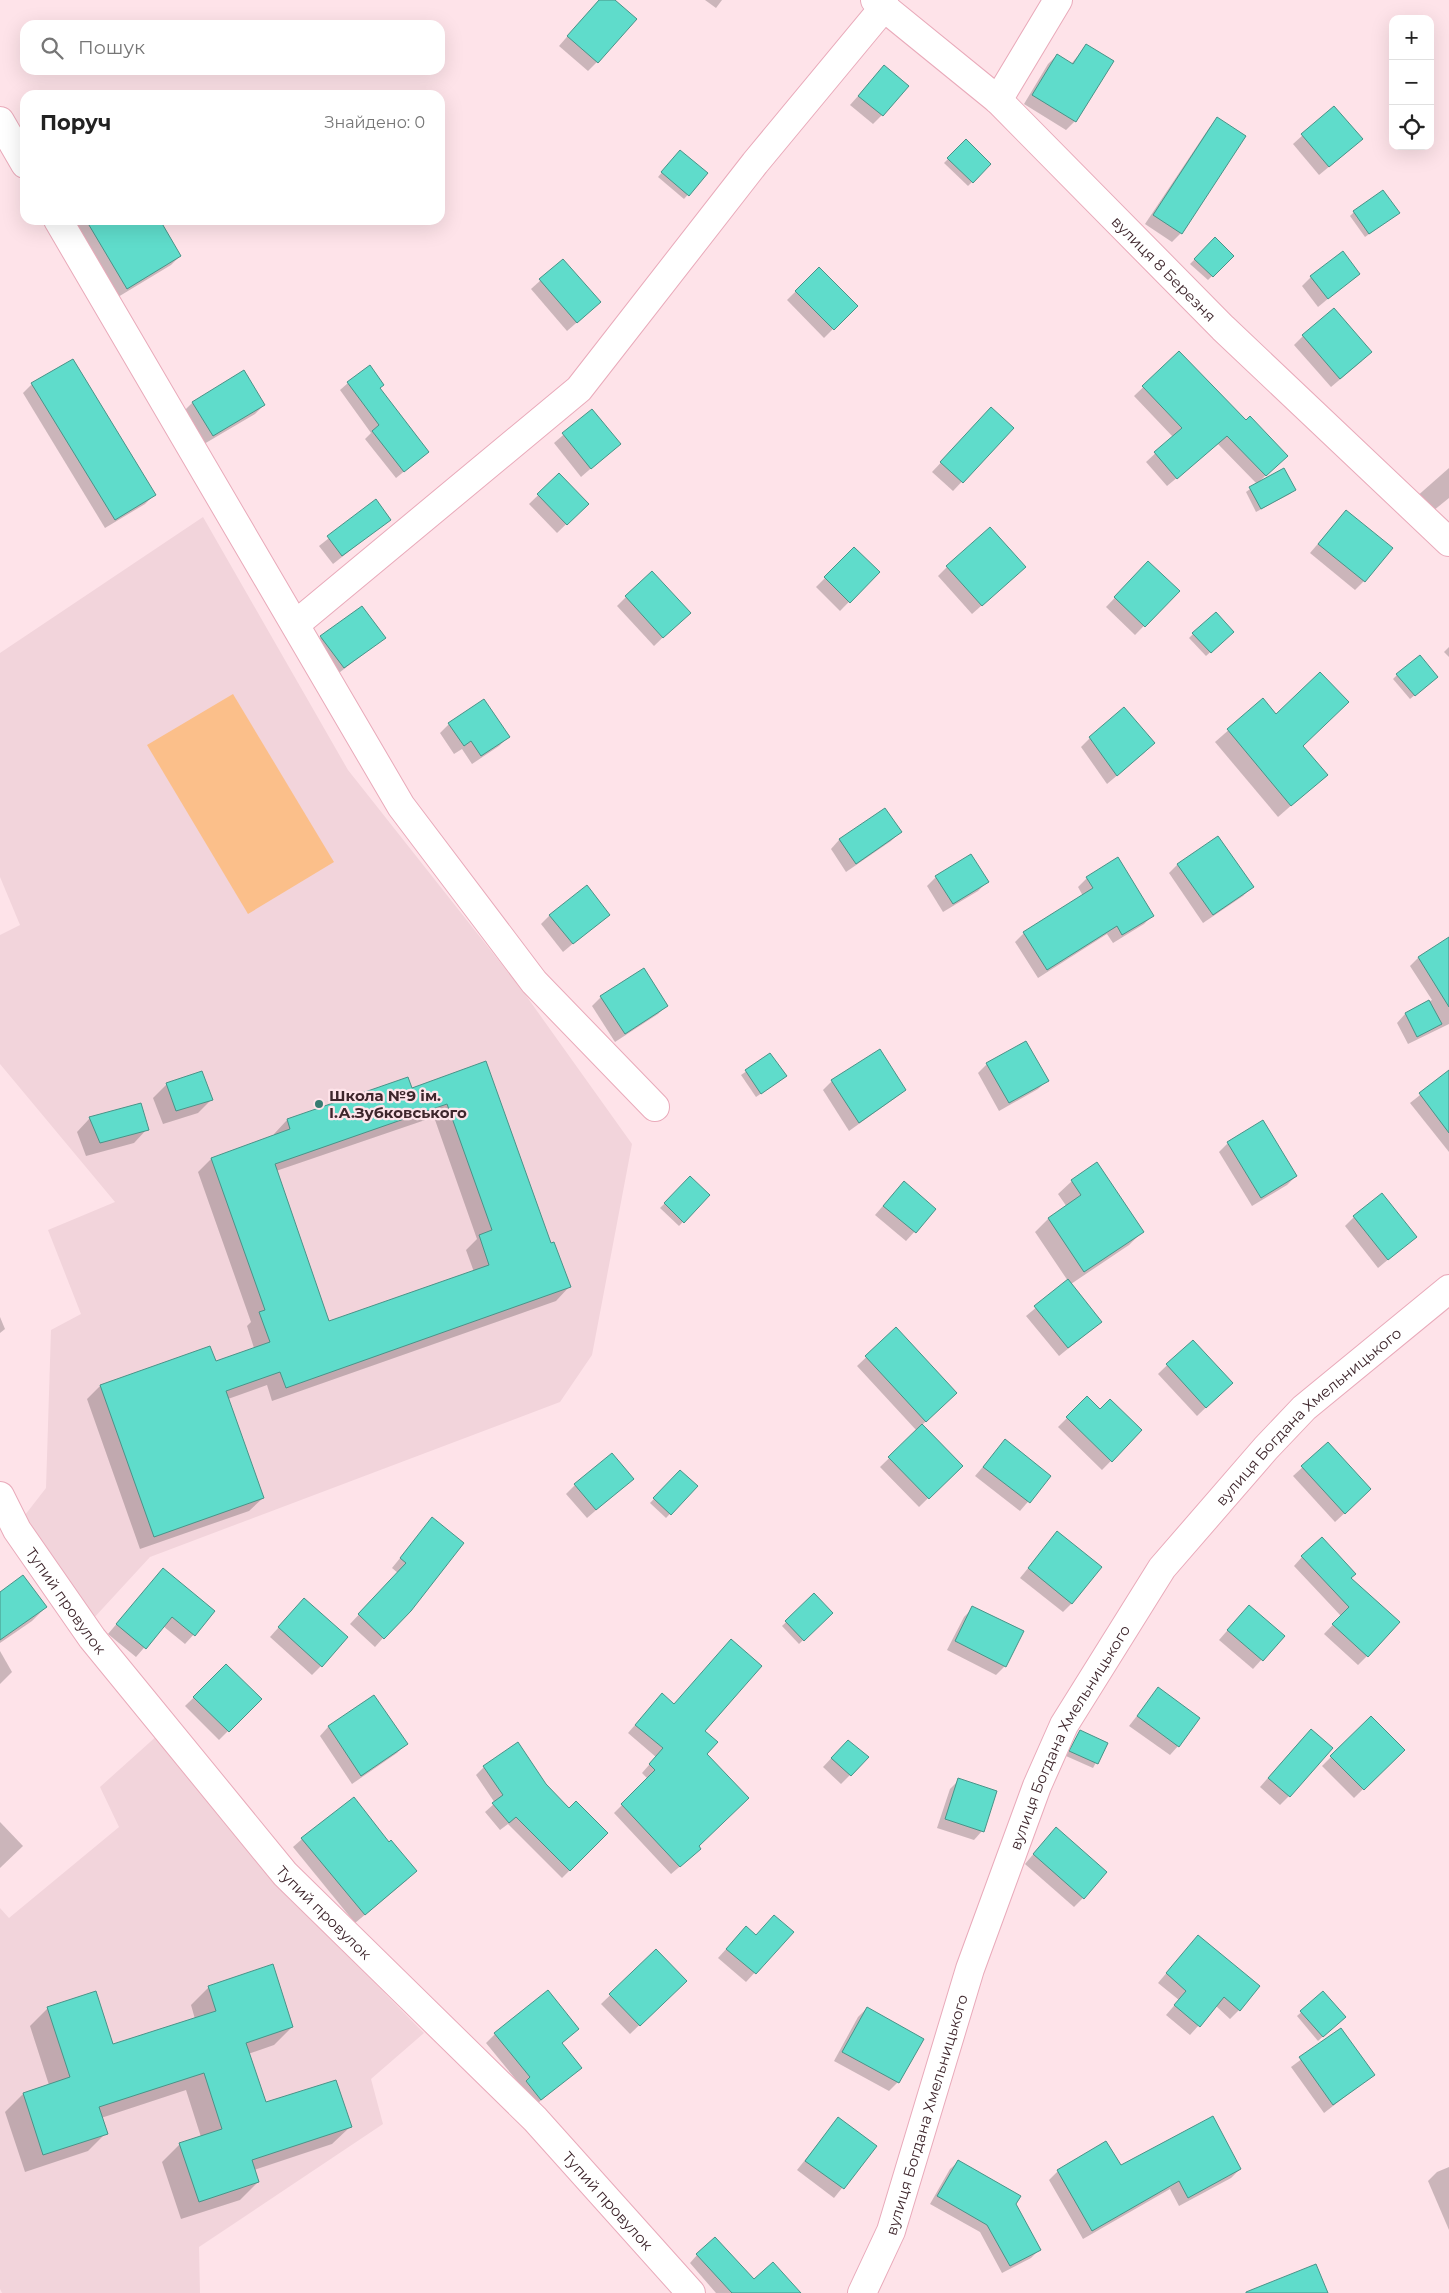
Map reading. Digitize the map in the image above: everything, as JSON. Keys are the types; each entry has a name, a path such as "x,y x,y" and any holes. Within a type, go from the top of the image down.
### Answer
{"street":[{"path":"998,100 1058,0"},
{"path":"296,624 579,389 880,3"},
{"name":"вулиця 8 Березня","path":"880,3 998,100 1223,328 1449,542"},
{"path":"0,121 20,155"},
{"path":"61,225 401,806 534,982 656,1106"},
{"name":"вулиця Богдана Хмельницького","path":"862,2293 891,2231 970,1969 1037,1786 1064,1724 1162,1568 1266,1448 1304,1408 1449,1289"},
{"name":"Тупий провулок","path":"0,1496 17,1530 92,1638 285,1874 535,2119 691,2293"}],"shaded area":[{"name":"Школа №9 ім. І.А.Зубковського","path":"203,517 348,770 522,990 632,1144 592,1355 560,1402 150,1557 92,1620 25,1515 46,1488 51,1330 81,1314 48,1230 115,1202 0,1064 0,935 20,925 0,877 0,653"},
{"path":"233,694 334,862 248,914 147,745"},
{"path":"159,1734 300,1908 424,2033 371,2079 383,2124 199,2247 200,2293 2,2293 0,2289 0,1908 9,1918 119,1827 100,1787"}],"building":[{"path":"599,0 615,0 637,19 598,63 567,36"},
{"path":"1086,44 1114,61 1076,122 1032,95 1057,54 1073,64"},
{"path":"884,65 909,86 883,116 858,96"},
{"path":"1334,106 1363,139 1329,167 1301,134"},
{"path":"1217,117 1246,136 1182,234 1153,215"},
{"path":"966,139 991,164 973,183 947,158"},
{"path":"680,150 708,173 689,196 661,172"},
{"path":"1383,190 1400,213 1369,234 1353,211"},
{"path":"89,225 163,225 181,256 127,289"},
{"path":"1215,237 1234,256 1213,277 1194,259"},
{"path":"1343,251 1360,274 1328,299 1310,276"},
{"path":"563,259 601,302 577,323 539,279"},
{"path":"819,267 858,306 834,330 795,291"},
{"path":"1334,308 1372,352 1340,379 1302,335"},
{"path":"1179,351 1246,420 1250,416 1288,456 1266,476 1227,436 1177,479 1154,452 1182,428 1142,386"},
{"path":"73,359 156,495 115,520 31,383"},
{"path":"370,365 384,385 380,388 429,452 404,472 372,431 379,425 347,382"},
{"path":"244,370 265,405 213,436 192,402"},
{"path":"991,407 1014,428 963,483 940,462"},
{"path":"592,409 621,444 591,469 562,433"},
{"path":"1284,468 1296,490 1261,509 1249,487"},
{"path":"559,473 589,504 567,525 537,494"},
{"path":"376,499 391,520 342,556 327,536"},
{"path":"1346,510 1393,548 1365,582 1318,544"},
{"path":"990,527 1026,567 982,606 946,566"},
{"path":"854,547 880,572 850,603 824,577"},
{"path":"1148,561 1180,591 1145,627 1114,597"},
{"path":"652,571 691,613 663,638 625,596"},
{"path":"362,606 386,638 344,668 320,636"},
{"path":"1216,612 1234,632 1211,653 1192,633"},
{"path":"1420,655 1438,677 1415,696 1396,674"},
{"path":"1320,672 1349,702 1303,746 1328,775 1291,806 1227,729 1263,698 1276,714"},
{"path":"484,699 510,737 481,756 471,741 464,746 448,723"},
{"path":"1124,707 1155,743 1117,776 1089,737"},
{"path":"885,808 902,832 856,864 839,839"},
{"path":"1218,836 1254,887 1213,915 1177,864"},
{"path":"971,854 989,882 953,904 935,876"},
{"path":"1118,857 1154,916 1122,935 1117,926 1047,970 1023,932 1093,888 1086,877"},
{"path":"587,885 610,915 573,944 549,915"},
{"path":"1449,937 1449,1007 1418,957"},
{"path":"644,968 668,1006 625,1034 600,996"},
{"path":"1429,1000 1442,1024 1417,1037 1405,1013"},
{"path":"1026,1041 1049,1081 1009,1103 986,1063"},
{"path":"880,1049 906,1090 859,1123 831,1080"},
{"path":"770,1053 787,1076 761,1094 745,1070"},
{"path":"486,1061 551,1243 554,1242 571,1287 286,1388 280,1372 226,1391 264,1498 154,1537 100,1385 210,1346 216,1361 270,1342 259,1312 265,1310 211,1158 290,1129 287,1119 408,1077 412,1088","holes":["447,1104 492,1230 479,1235 489,1265 329,1321 275,1164"]},
{"path":"1449,1070 1449,1133 1419,1093"},
{"path":"202,1071 213,1100 176,1111 166,1083"},
{"path":"141,1103 149,1130 100,1143 89,1117"},
{"path":"1263,1120 1297,1176 1261,1198 1227,1142"},
{"path":"1097,1162 1144,1232 1084,1272 1048,1218 1081,1195 1071,1180"},
{"path":"690,1176 710,1195 684,1223 664,1203"},
{"path":"904,1181 936,1209 916,1233 883,1206"},
{"path":"1382,1193 1417,1237 1388,1260 1353,1216"},
{"path":"1068,1279 1102,1322 1068,1348 1034,1306"},
{"path":"896,1327 957,1393 926,1422 865,1356"},
{"path":"1193,1340 1233,1383 1206,1408 1166,1364"},
{"path":"1087,1396 1100,1409 1110,1399 1142,1430 1112,1462 1066,1417"},
{"path":"922,1424 963,1466 929,1499 888,1457"},
{"path":"1005,1439 1051,1476 1030,1503 983,1467"},
{"path":"1328,1442 1371,1489 1345,1514 1301,1466"},
{"path":"612,1453 634,1479 596,1510 574,1484"},
{"path":"680,1470 698,1486 671,1515 653,1498"},
{"path":"432,1517 464,1543 411,1611 384,1639 358,1614 406,1563 400,1558"},
{"path":"1057,1531 1102,1567 1072,1604 1028,1568"},
{"path":"1322,1537 1356,1574 1351,1578 1400,1622 1368,1657 1332,1624 1349,1607 1301,1556"},
{"path":"163,1568 215,1611 195,1636 172,1617 146,1649 116,1624"},
{"path":"23,1575 47,1607 0,1640 0,1592"},
{"path":"814,1593 833,1613 804,1641 785,1621"},
{"path":"304,1598 348,1637 322,1667 278,1627"},
{"path":"1249,1605 1285,1636 1263,1661 1227,1630"},
{"path":"972,1606 1024,1631 1006,1667 955,1641"},
{"path":"731,1639 762,1666 705,1731 718,1742 707,1754 749,1798 699,1846 701,1849 680,1867 621,1804 655,1770 649,1764 663,1748 635,1725 662,1693 674,1704"},
{"path":"226,1664 262,1699 229,1732 193,1697"},
{"path":"1158,1687 1200,1718 1179,1747 1137,1716"},
{"path":"374,1695 408,1744 361,1776 328,1726"},
{"path":"1371,1716 1405,1750 1364,1790 1330,1756"},
{"path":"1311,1729 1333,1748 1290,1797 1268,1778"},
{"path":"1080,1730 1108,1743 1098,1764 1069,1751"},
{"path":"848,1740 869,1757 851,1776 831,1758"},
{"path":"518,1742 546,1784 569,1808 576,1801 608,1833 570,1871 516,1817 509,1823 492,1803 503,1795 483,1766"},
{"path":"958,1778 997,1791 984,1832 945,1819"},
{"path":"354,1797 389,1842 391,1840 417,1871 365,1915 301,1838"},
{"path":"1056,1827 1107,1872 1084,1899 1033,1854"},
{"path":"774,1915 794,1932 756,1974 726,1949 746,1926 756,1935"},
{"path":"1198,1935 1260,1986 1240,2011 1224,1997 1200,2027 1174,2005 1186,1991 1166,1973"},
{"path":"656,1949 687,1981 640,2026 609,1994"},
{"path":"273,1964 293,2027 246,2043 266,2102 336,2080 352,2127 252,2160 259,2182 199,2202 179,2143 222,2129 204,2073 99,2107 108,2134 43,2155 23,2093 70,2077 47,2007 96,1991 113,2044 216,2011 208,1986"},
{"path":"548,1990 579,2029 562,2043 582,2068 541,2100 526,2081 530,2077 494,2033"},
{"path":"1323,1991 1346,2017 1323,2037 1300,2011"},
{"path":"867,2007 924,2039 899,2083 842,2052"},
{"path":"1341,2028 1375,2075 1333,2105 1299,2057"},
{"path":"1213,2116 1241,2169 1188,2198 1179,2181 1092,2231 1057,2170 1106,2141 1121,2165"},
{"path":"838,2117 877,2146 844,2189 805,2161"},
{"path":"958,2160 1021,2196 1016,2204 1041,2250 1010,2266 987,2225 937,2196"},
{"path":"715,2237 754,2279 773,2262 801,2293 732,2293 696,2254"},
{"path":"1316,2264 1328,2293 1246,2293 1246,2292"}],"place":[{"name":"Школа №9 ім. І.А.Зубковського","path":"319,1104"}]}
